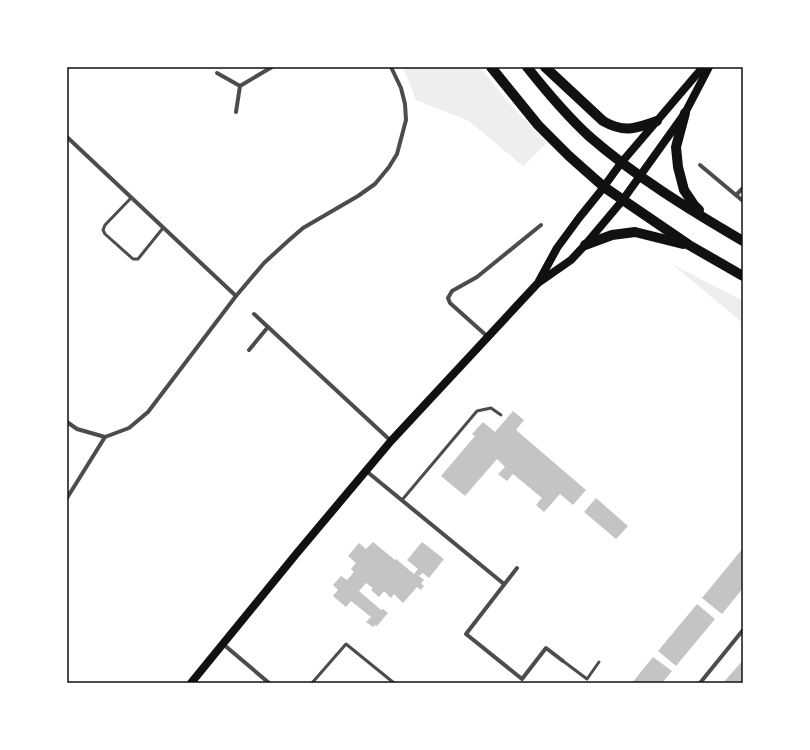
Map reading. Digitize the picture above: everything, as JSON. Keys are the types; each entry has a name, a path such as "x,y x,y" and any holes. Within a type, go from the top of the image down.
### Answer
{"main road":[{"path":"491,67 538,125 568,156 604,187 622,201 689,245 743,276"},
{"path":"527,67 576,123 621,163 715,225 743,241"},
{"path":"545,67 603,121 613,127 635,129 657,121"},
{"path":"538,283 558,248 621,163 703,67"},
{"path":"191,683 391,441 538,283 570,260 585,245 622,201 685,113 709,67"},
{"path":"685,113 676,147 678,167 684,190 694,205 715,225"},
{"path":"585,245 612,235 635,232 689,245"}],"street":[{"path":"240,86 272,67"},
{"path":"67,422 77,429 105,437 129,428 148,412 236,296 264,263 303,228 358,196 375,184 389,167 397,154 406,120 405,104 401,88 391,67"},
{"path":"217,73 240,86"},
{"path":"236,112 240,86"},
{"path":"67,137 236,296"},
{"path":"700,165 743,201"},
{"path":"736,195 743,188"},
{"path":"488,336 450,303 448,298 452,291 477,277 540,225"},
{"path":"254,314 391,441"},
{"path":"249,350 268,327"},
{"path":"67,498 105,437"},
{"path":"366,470 504,584"},
{"path":"517,568 466,634 522,679"},
{"path":"700,683 743,630"},
{"path":"223,644 269,683"},
{"path":"519,683 546,648 564,661"}],"lane":[{"path":"131,198 105,225 103,230 106,234 133,259 138,259 163,228"},
{"path":"402,500 477,411 491,408 501,415"},
{"path":"312,683 346,644 394,683"},
{"path":"564,661 587,679 599,662"}],"shaded area":[{"path":"403,67 480,67 508,102 547,143 523,166 469,121 416,100"},
{"path":"672,264 743,301 743,323"}],"building":[{"path":"513,411 524,420 516,430 586,490 573,505 560,494 544,512 536,505 542,498 513,474 507,481 498,474 505,467 497,459 465,496 441,476 475,436 472,434 483,422 495,432"},
{"path":"596,498 628,526 616,539 584,512"},
{"path":"373,542 414,574 418,569 407,560 422,542 444,559 429,578 423,573 419,576 424,580 421,583 424,586 421,590 417,587 403,603 394,594 391,598 384,591 379,597 371,590 373,588 366,583 359,591 381,610 383,609 388,613 377,626 375,625 373,627 366,622 371,617 351,601 346,607 333,596 338,590 333,585 341,576 347,580 354,572 351,569 356,563 348,556 359,543 366,549"},
{"path":"743,548 743,588 722,614 702,598"},
{"path":"697,604 715,619 676,666 658,651"},
{"path":"653,657 672,671 662,683 632,683"},
{"path":"743,660 743,683 723,683"}]}
